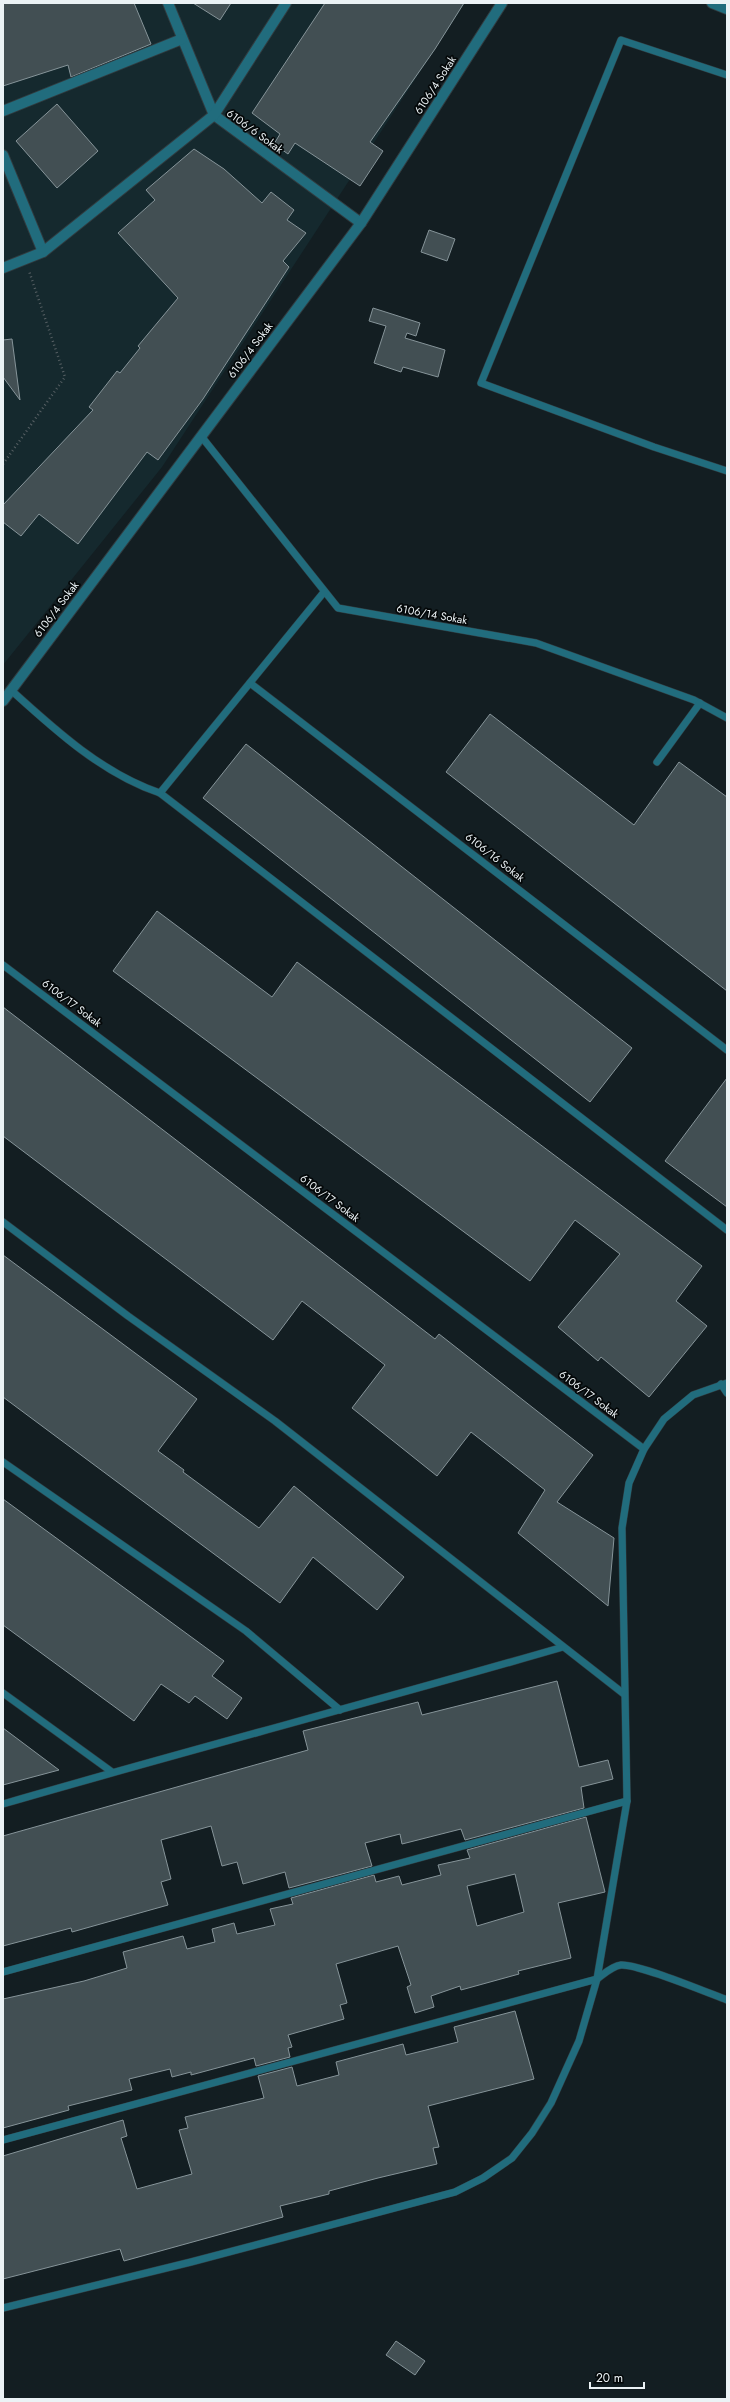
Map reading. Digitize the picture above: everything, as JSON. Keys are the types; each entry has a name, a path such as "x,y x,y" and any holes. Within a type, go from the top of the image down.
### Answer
{"street":[{"name":"6106/6 Sokak","path":"168,3 214,115 360,223"},
{"path":"3,268 43,252 214,115 286,3"},
{"name":"6106/4 Sokak","path":"3,701 360,223 502,3"},
{"path":"712,3 727,9"},
{"path":"3,111 182,39"},
{"path":"3,156 43,252"}],"lane":[{"path":"727,75 621,40 481,383 654,447 727,471"},
{"name":"6106/14 Sokak","path":"201,436 338,608 536,643 700,703 727,718"},
{"path":"160,792 324,592"},
{"name":"6106/16 Sokak","path":"250,682 727,1050"},
{"path":"11,690 81,748 137,785 160,792 727,1230"},
{"path":"657,762 700,703"},
{"name":"6106/17 Sokak","path":"3,965 644,1449"},
{"path":"3,1222 128,1316 275,1421 624,1694"},
{"path":"3,2308 192,2262 455,2192 484,2178 512,2158 532,2133 551,2103 579,2041 597,1980 627,1801 622,1528 629,1483 644,1449 664,1419 693,1395 724,1383 727,1393"},
{"path":"3,1462 246,1631 340,1710"},
{"path":"3,1804 112,1772 563,1647"},
{"path":"3,1693 112,1772"},
{"path":"3,1972 627,1801"},
{"path":"3,2140 597,1980 614,1967 622,1965 638,1968 727,2000"}],"path":[{"path":"3,464 65,377 25,259"}],"shaded area":[{"path":"3,3 465,3 162,467 3,665"}],"building":[{"path":"3,3 134,3 151,44 71,77 68,65 3,86"},
{"path":"193,3 231,3 220,20"},
{"path":"325,3 464,3 435,49 370,142 383,151 360,186 295,143 288,154 274,144 280,134 252,113"},
{"path":"57,104 98,151 57,188 16,141"},
{"path":"194,149 224,169 262,203 271,192 294,210 287,220 306,233 283,261 289,267 203,399 158,460 147,452 78,544 39,514 21,536 3,522 3,505 93,410 89,407 117,371 120,373 140,348 138,346 178,298 118,233 155,200 146,190"},
{"path":"429,230 455,239 447,261 421,252"},
{"path":"373,308 420,323 416,336 407,333 405,338 445,350 438,377 403,367 401,372 374,363 386,326 369,321"},
{"path":"12,339 20,400 3,377 3,340"},
{"path":"490,714 634,825 679,762 727,797 727,991 446,772"},
{"path":"246,744 632,1048 590,1102 203,798"},
{"path":"157,911 272,997 297,962 702,1266 676,1301 707,1326 649,1397 601,1357 598,1361 558,1327 620,1254 575,1220 530,1281 113,971"},
{"path":"3,1007 435,1339 439,1334 593,1455 557,1502 614,1538 608,1606 518,1533 545,1490 471,1432 437,1476 352,1408 385,1365 302,1301 273,1340 3,1136"},
{"path":"727,1078 727,1207 665,1161"},
{"path":"3,1255 197,1399 158,1451 184,1470 183,1472 259,1528 294,1486 404,1577 377,1610 313,1557 280,1603 3,1397"},
{"path":"3,1499 224,1661 212,1676 242,1698 227,1719 195,1696 189,1703 161,1684 134,1721 3,1625"},
{"path":"557,1681 579,1767 608,1760 613,1779 581,1787 584,1808 465,1840 461,1829 402,1844 400,1834 365,1843 372,1866 289,1888 285,1872 243,1884 237,1862 222,1866 211,1826 161,1840 171,1879 161,1882 168,1905 72,1932 71,1928 3,1946 3,1836 308,1750 303,1731 418,1702 422,1715"},
{"path":"3,1728 59,1770 3,1785"},
{"path":"586,1817 605,1892 558,1903 571,1958 518,1971 519,1974 461,1990 460,1986 431,1996 434,2007 415,2013 407,1987 411,1985 398,1946 336,1964 347,2003 340,2005 344,2019 288,2035 292,2047 288,2048 290,2057 256,2066 254,2058 191,2075 191,2072 172,2077 170,2069 129,2079 132,2090 68,2106 69,2110 3,2128 3,1999 84,1981 127,1968 123,1952 183,1936 187,1949 215,1942 212,1929 234,1923 237,1934 275,1925 270,1909 293,1904 291,1898 374,1875 376,1882 399,1876 402,1885 441,1875 438,1865 470,1858 467,1850","holes":["515,1874 524,1912 477,1926 467,1886"]},
{"path":"515,2011 534,2079 428,2106 439,2147 433,2148 437,2164 329,2191 329,2194 280,2206 283,2217 124,2261 120,2249 3,2279 3,2156 123,2120 127,2136 121,2138 137,2189 192,2174 179,2130 188,2128 185,2117 264,2098 258,2076 292,2067 297,2086 339,2075 336,2062 403,2044 406,2055 458,2042 454,2027"},
{"path":"396,2341 425,2361 415,2375 386,2355"}]}
